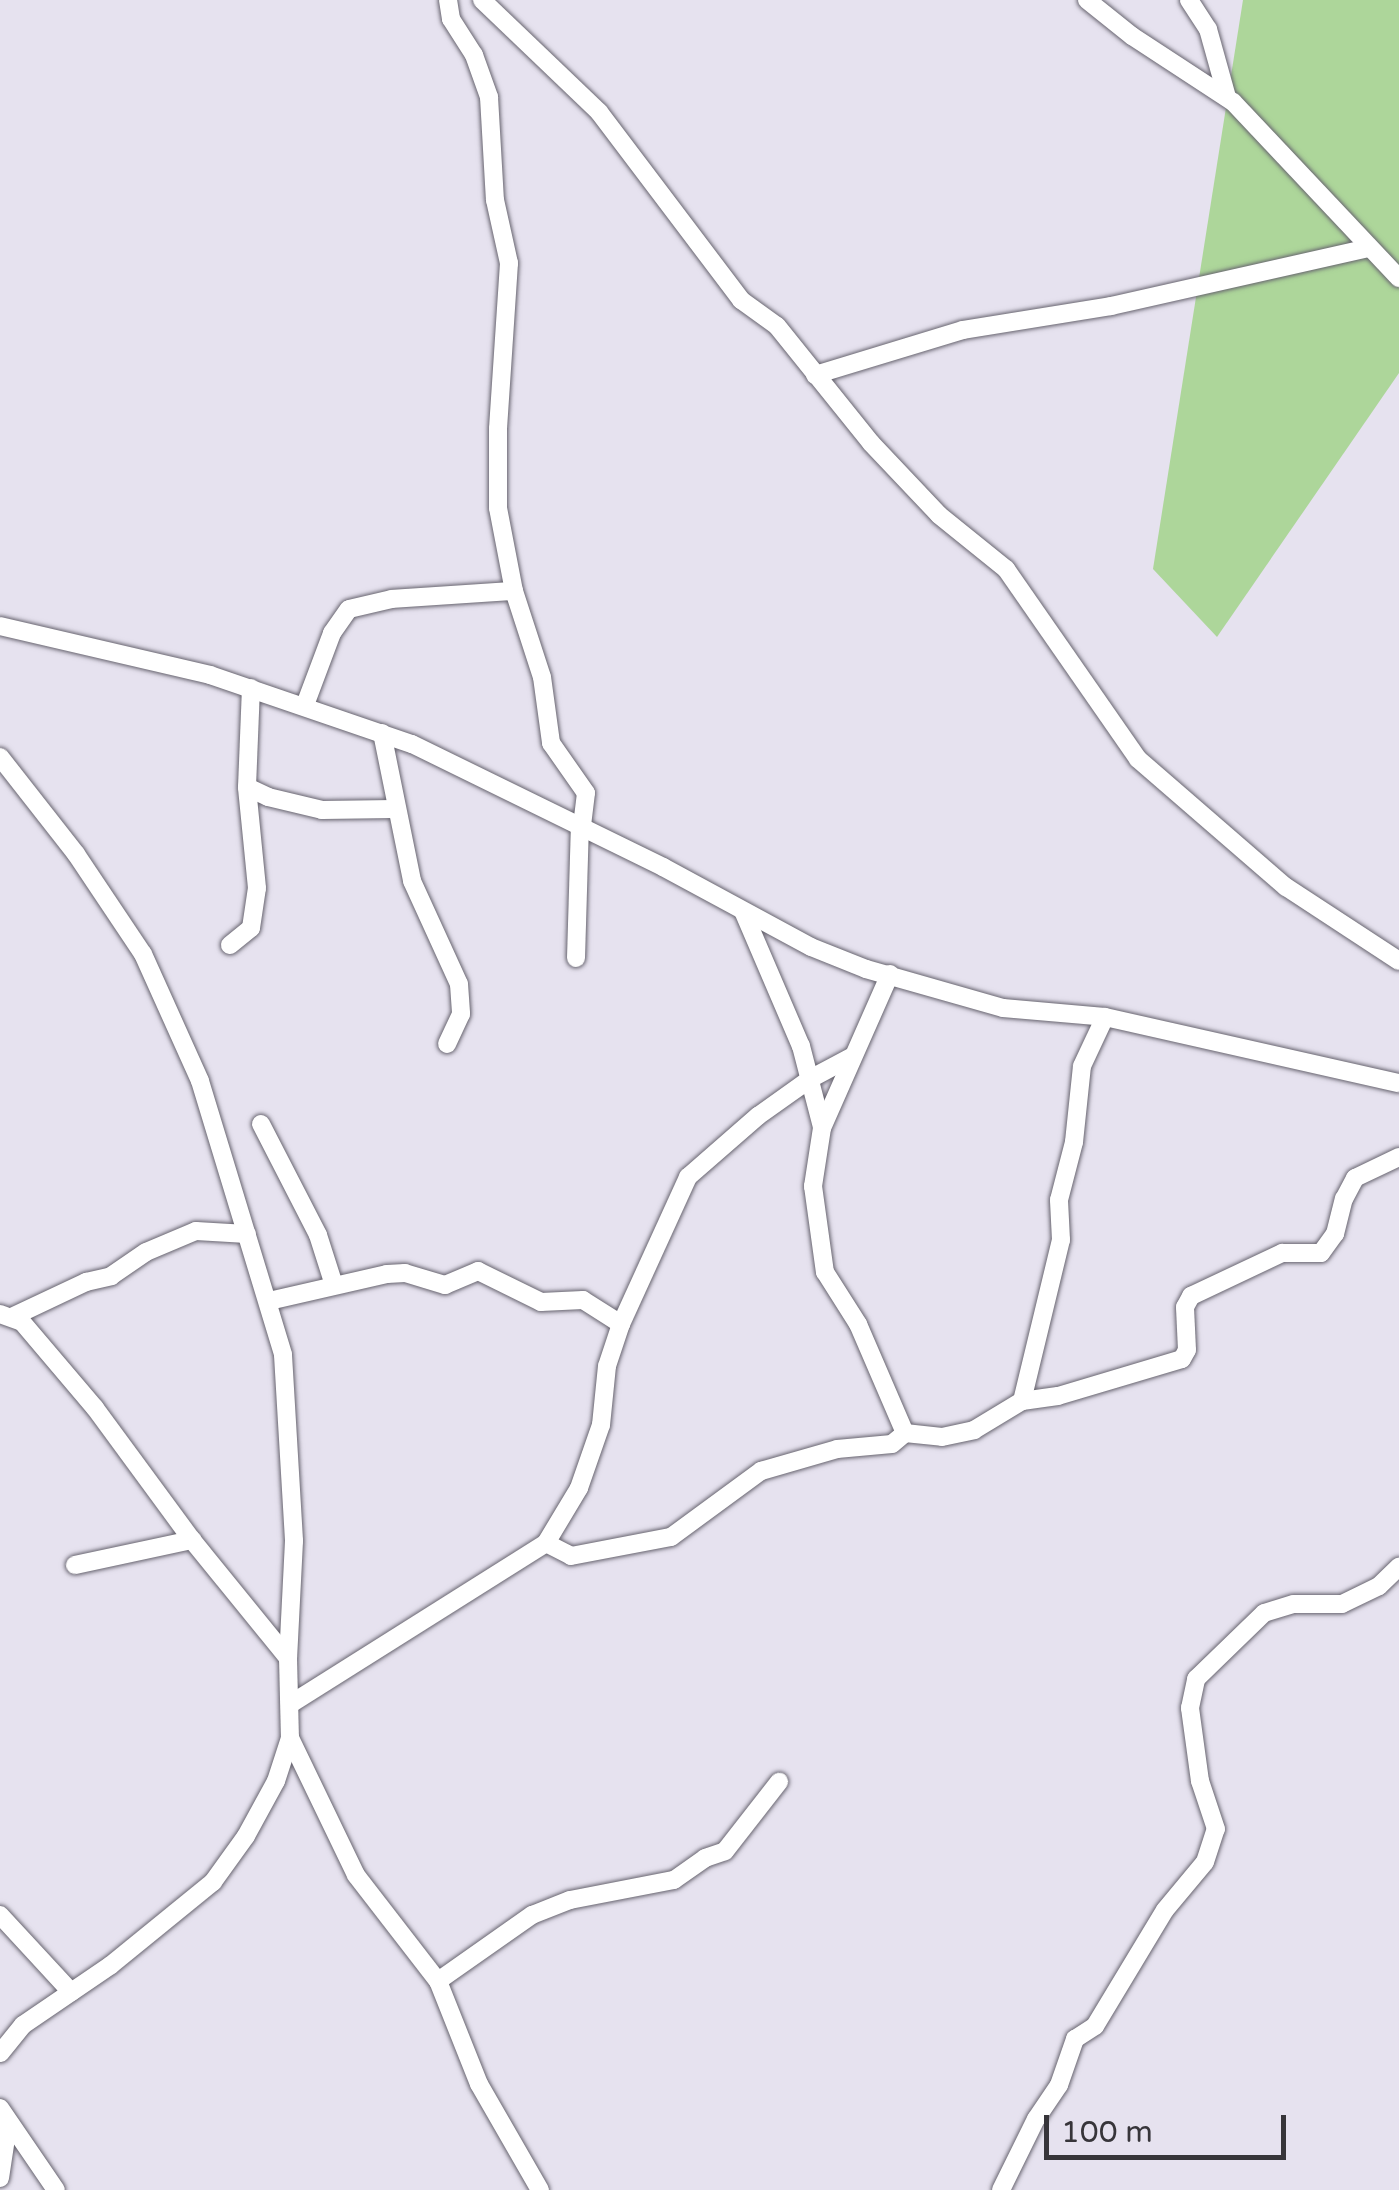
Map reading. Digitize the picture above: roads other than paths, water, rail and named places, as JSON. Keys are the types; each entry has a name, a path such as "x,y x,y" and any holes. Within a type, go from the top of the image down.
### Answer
{"street":[{"path":"448,0 452,19 474,55 489,97 494,200 509,264 498,483 514,591 542,677 551,743 586,793 576,958"},
{"path":"482,0 600,112 741,300 776,326 939,515 1013,577 1138,758 1286,888 1399,960"},
{"path":"1087,0 1132,36 1226,97 1314,184 1399,278"},
{"path":"1189,0 1208,29 1226,97"},
{"path":"815,375 951,332 1111,306 1368,248"},
{"path":"304,705 332,633 348,609 392,600 514,591"},
{"path":"0,626 72,640 251,688 382,733 581,826 811,947 890,974 1004,1008 1105,1016 1399,1083"},
{"path":"230,945 244,936 255,914 256,855 247,786 251,688"},
{"path":"382,733 394,809 412,881 459,984 462,1014 447,1044"},
{"path":"0,757 76,854 158,982 200,1081 269,1302 286,1378 294,1540 288,1658 290,1738 268,1794 213,1882 111,1965 23,2025 0,2053"},
{"path":"247,786 268,797 322,810 394,809"},
{"path":"743,912 810,1079 822,1128"},
{"path":"890,974 822,1128 813,1186 825,1272 858,1324 905,1433"},
{"path":"1022,1402 1044,1324 1061,1240 1058,1200 1074,1142 1082,1066 1105,1016"},
{"path":"292,1702 546,1543 579,1488 596,1441 607,1366 621,1324 688,1178 720,1146 810,1079 853,1056"},
{"path":"1378,1080 1399,1075"},
{"path":"261,1124 318,1235 334,1285"},
{"path":"546,1543 571,1556 671,1537 748,1476 814,1454 892,1444 905,1433 942,1437 974,1430 1022,1402 1058,1396 1182,1360 1187,1350 1185,1308 1191,1296 1282,1253 1321,1253 1335,1234 1344,1199 1355,1178 1399,1157"},
{"path":"247,1234 196,1231 146,1252 111,1276 86,1282 7,1315 95,1408 192,1540 288,1658"},
{"path":"269,1302 334,1285 405,1273 446,1285 486,1272 541,1302 583,1300 621,1324"},
{"path":"74,1565 192,1540"},
{"path":"1000,2190 1036,2119 1059,2085 1075,2038 1095,2026 1112,2003 1165,1910 1204,1862 1216,1833 1200,1781 1190,1708 1196,1679 1264,1612 1294,1604 1342,1604 1379,1586 1399,1568"},
{"path":"290,1738 356,1875 438,1982 486,2099 540,2190"},
{"path":"438,1982 532,1916 570,1900 674,1880 705,1858 725,1851 779,1782"},
{"path":"0,1915 71,1992"},
{"path":"0,2178 4,2129"},
{"path":"4,2129 56,2190"}]}
